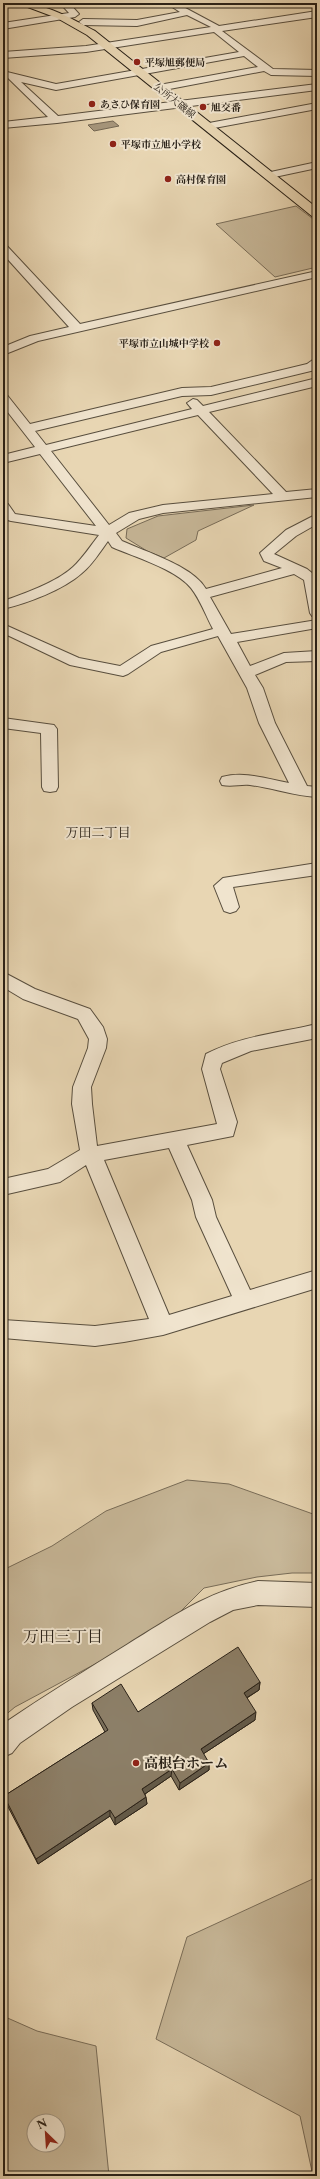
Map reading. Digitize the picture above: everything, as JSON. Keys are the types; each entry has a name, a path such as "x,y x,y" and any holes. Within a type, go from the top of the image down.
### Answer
{"main road":[{"name":"公所大磯線","path":"22,3 80,23 317,214"}],"street":[{"path":"64,3 75,14 80,23 137,23 190,12"},
{"path":"170,3 215,26 216,30 271,72 317,73"},
{"path":"3,26 75,14"},
{"path":"3,55 108,46 317,14"},
{"path":"6,75 56,87 248,54"},
{"path":"159,88 266,68"},
{"path":"6,75 57,120"},
{"path":"3,125 57,120 317,87"},
{"path":"296,90 317,106"},
{"path":"209,126 317,106"},
{"path":"270,175 317,165"},
{"path":"3,248 77,328"},
{"path":"3,351 19,342 312,275 317,284"},
{"path":"172,296 187,303"},
{"path":"143,313 141,303 144,301"},
{"path":"27,429 182,392 211,391 311,367 317,361"},
{"path":"3,459 317,382"},
{"path":"182,392 282,497"},
{"path":"3,398 118,544 190,579 202,595 256,688 267,723 312,793"},
{"path":"3,605 24,599 69,577 79,569 108,532 134,516 145,512 317,493"},
{"path":"3,507 11,518 108,532"},
{"path":"316,608 311,578 296,569 269,558 267,553 291,533 317,518"},
{"path":"202,595 296,569"},
{"path":"3,628 76,662 123,671 156,649 224,635 317,624"},
{"path":"246,673 284,658 317,656"},
{"path":"5,720 16,724 49,729 50,787"},
{"path":"228,781 249,780 312,793"},
{"path":"230,907 223,886 229,882 317,869"},
{"path":"3,979 29,994 84,1014 91,1022 98,1039 82,1087 82,1104 90,1155 163,1326"},
{"path":"3,1187 53,1176 82,1157 226,1130 227,1122 210,1069 213,1059 225,1051 317,1031"},
{"path":"174,1139 202,1200 206,1217 245,1301"},
{"path":"3,1329 95,1336 163,1326 317,1279"},
{"path":"3,1744 11,1734 63,1698 201,1613 231,1599 258,1593 317,1595"}],"shaded area":[{"path":"113,121 119,126 94,131 88,125"},
{"path":"296,206 317,222 317,267 275,277 216,224"},
{"path":"254,505 198,531 196,540 164,558 147,551 126,538 127,529 158,516"},
{"path":"187,1480 229,1484 313,1514 317,1522 317,1573 292,1573 257,1577 204,1588 166,1626 15,1707 3,1717 3,1570 52,1546 106,1511"},
{"path":"317,1877 317,2176 313,2176 300,2116 156,2039 187,1937"},
{"path":"3,2016 37,2031 96,2046 109,2176 3,2176"}],"building":[{"name":"高根台ホーム","path":"238,1647 260,1682 244,1693 256,1712 201,1749 209,1763 180,1783 172,1769 142,1789 146,1797 115,1818 110,1810 36,1859 4,1796 108,1730 92,1703 121,1684 138,1712"}],"place":[{"name":"平塚旭郵便局","path":"137,62"},
{"name":"あさひ保育園","path":"92,104"},
{"name":"旭交番","path":"203,107"},
{"name":"平塚市立旭小学校","path":"113,144"},
{"name":"高村保育園","path":"168,179"},
{"name":"平塚市立山城中学校","path":"217,343"},
{"name":"高根台ホーム","path":"136,1763"}],"district":[{"name":"万田二丁目","path":"98,832"},
{"name":"万田三丁目","path":"63,1636"}]}
